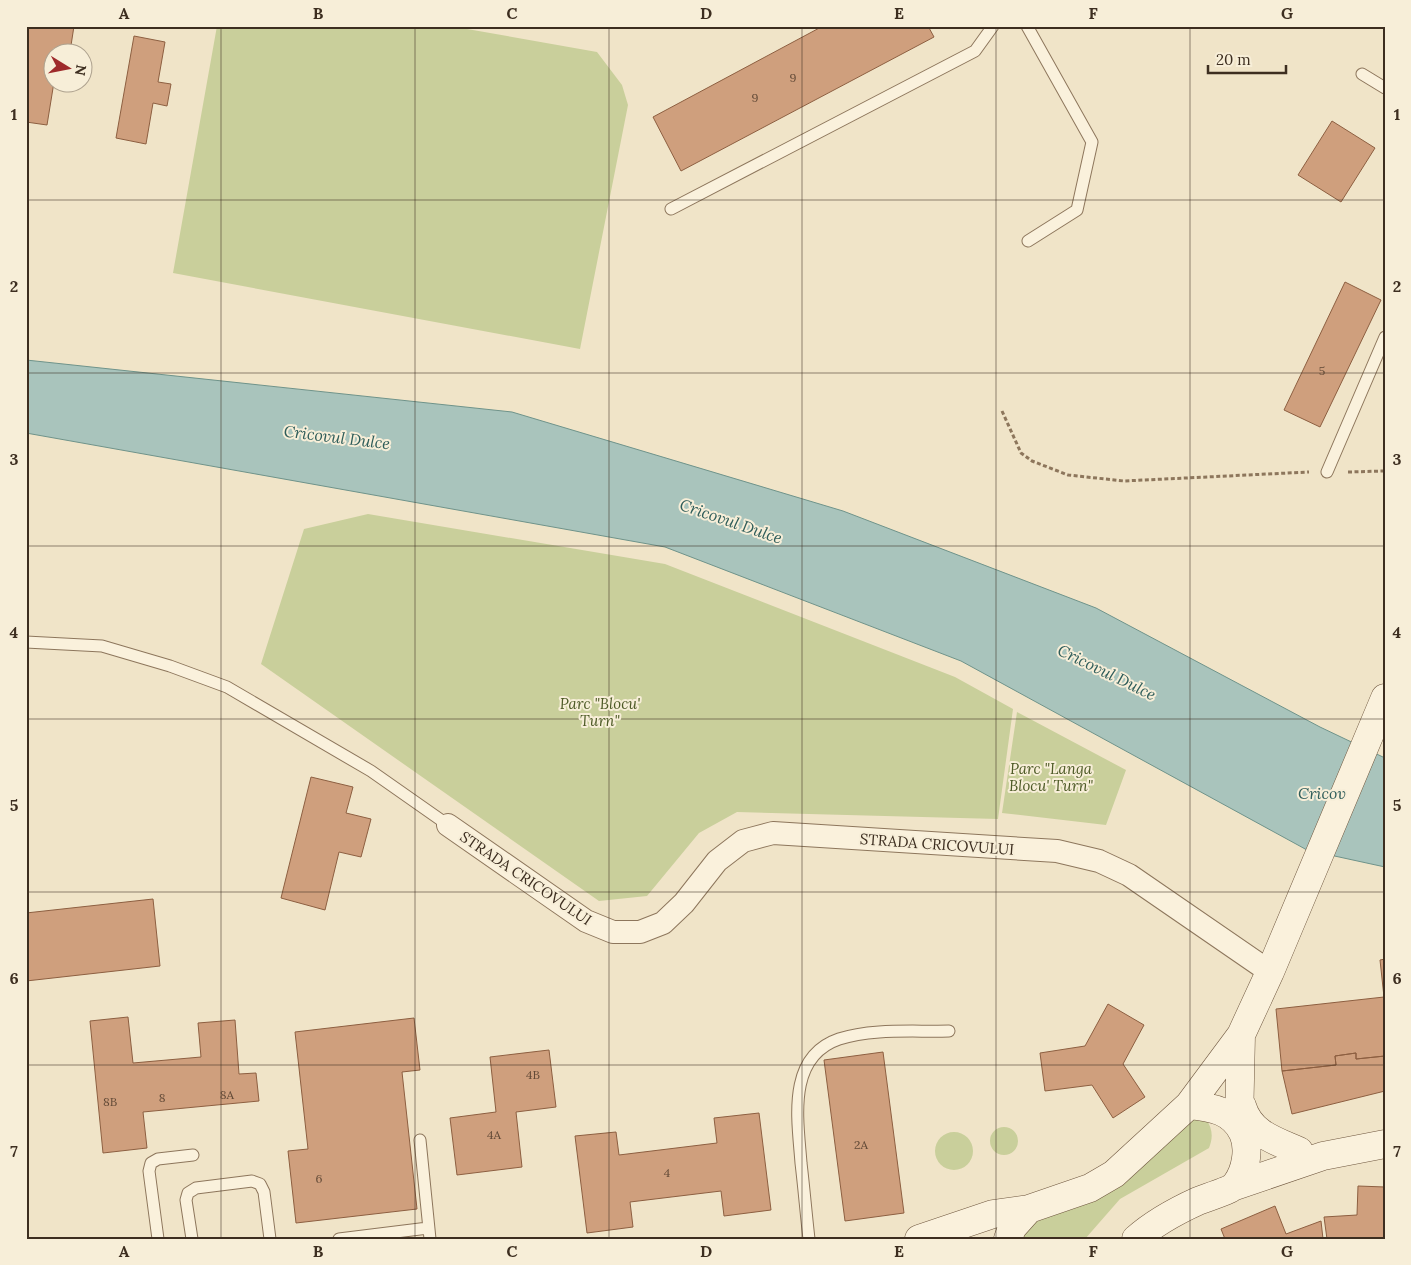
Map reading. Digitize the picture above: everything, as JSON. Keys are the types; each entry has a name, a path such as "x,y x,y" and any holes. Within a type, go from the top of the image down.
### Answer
{"main road":[{"path":"919,1239 993,1214 1029,1209 1090,1188 1114,1174 1189,1105 1241,1034 1270,972 1385,698"},
{"path":"1235,1186 1243,1170 1240,1097 1241,1034"},
{"path":"1240,1097 1248,1121 1257,1131 1311,1154"},
{"path":"1189,1105 1210,1106 1226,1113 1242,1132 1311,1154"},
{"path":"1136,1239 1170,1215 1311,1154 1385,1144"},
{"path":"1008,1239 1012,1228 1029,1209"}],"street":[{"name":"STRADA CRICOVULUI","path":"448,825 586,922 613,932 640,932 663,923 684,902 718,861 743,841 758,835 773,833 1057,852 1099,861 1129,875 1270,972"}],"lane":[{"path":"671,209 975,50 993,26"},
{"path":"1027,26 1092,142 1077,210 1028,241"},
{"path":"1362,74 1385,88"},
{"path":"1327,472 1385,337"},
{"name":"STRADA CRICOVULUI","path":"26,642 102,646 170,666 227,687 371,770 448,825"},
{"path":"809,1239 796,1109 806,1067 818,1052 837,1040 860,1034 949,1031"},
{"path":"339,1239 429,1234 420,1140"},
{"path":"158,1239 149,1171 151,1163 158,1159 194,1155"},
{"path":"192,1239 186,1200 188,1193 196,1188 252,1181 260,1184 264,1192 270,1239"}],"path":[{"path":"1002,411 1021,453 1040,464 1068,475 1124,481 1385,471"}],"green space":[{"path":"217,26 450,26 597,52 622,85 628,105 580,349 173,273"},
{"name":"Parc \"Blocu' Turn\"","path":"368,514 665,564 955,677 1013,709 998,819 737,812 699,833 647,896 599,901 261,664 304,529"},
{"name":"Parc \"Langa Blocu' Turn\"","path":"1017,712 1126,770 1106,825 1002,813"},
{"path":"1185,1117 1206,1119 1212,1134 1209,1148 1120,1199 1085,1239 1015,1239 1015,1234"},
{"path":"1004,1127 1014,1131 1018,1141 1014,1151 1004,1155 994,1151 990,1141 994,1131"},
{"path":"954,1132 961,1133 967,1138 972,1144 972,1158 967,1164 961,1169 954,1170 947,1169 941,1164 936,1158 935,1151 936,1144 941,1138 947,1133"}],"water":[{"name":"Cricov","path":"26,360 512,412 843,511 1096,608 1320,727 1385,758 1385,867 1307,850 961,661 665,547 26,433"}],"building":[{"path":"29,26 74,26 72,42 42,42 42,92 52,92 47,125 26,122 26,44"},
{"path":"823,26 928,26 934,37 681,171 653,117"},
{"path":"134,36 165,42 158,82 171,84 167,106 153,103 146,144 116,138"},
{"path":"1332,121 1375,148 1341,202 1298,175"},
{"path":"1345,282 1381,300 1320,427 1284,410"},
{"path":"311,777 353,787 346,813 371,819 361,857 339,852 325,910 281,898"},
{"path":"153,899 160,966 26,981 26,913"},
{"path":"1385,959 1385,1056 1356,1059 1356,1053 1335,1056 1336,1065 1282,1071 1276,1009 1384,997 1380,960"},
{"path":"1108,1004 1144,1025 1123,1064 1145,1097 1113,1118 1092,1085 1045,1091 1040,1053 1085,1046"},
{"path":"128,1017 133,1063 201,1057 198,1023 235,1020 239,1074 256,1073 259,1101 143,1112 147,1148 103,1153 90,1021"},
{"path":"414,1018 420,1070 402,1072 417,1209 296,1223 288,1151 308,1149 295,1032"},
{"path":"549,1050 556,1107 516,1112 522,1167 457,1175 450,1118 496,1112 490,1057"},
{"path":"883,1052 904,1213 845,1221 824,1060"},
{"path":"1356,1053 1356,1059 1385,1056 1385,1091 1292,1114 1282,1071 1336,1065 1335,1056"},
{"path":"759,1113 771,1210 724,1216 721,1191 630,1202 633,1227 587,1233 575,1136 616,1132 619,1155 717,1143 714,1118"},
{"path":"1358,1186 1385,1187 1385,1239 1327,1239 1324,1217 1357,1215"},
{"path":"1275,1206 1286,1234 1321,1221 1323,1239 1225,1239 1221,1229"}],"water label":[{"name":"Cricovul Dulce","path":"337,437"},
{"name":"Cricovul Dulce","path":"731,521"},
{"name":"Cricovul Dulce","path":"1107,672"}]}
